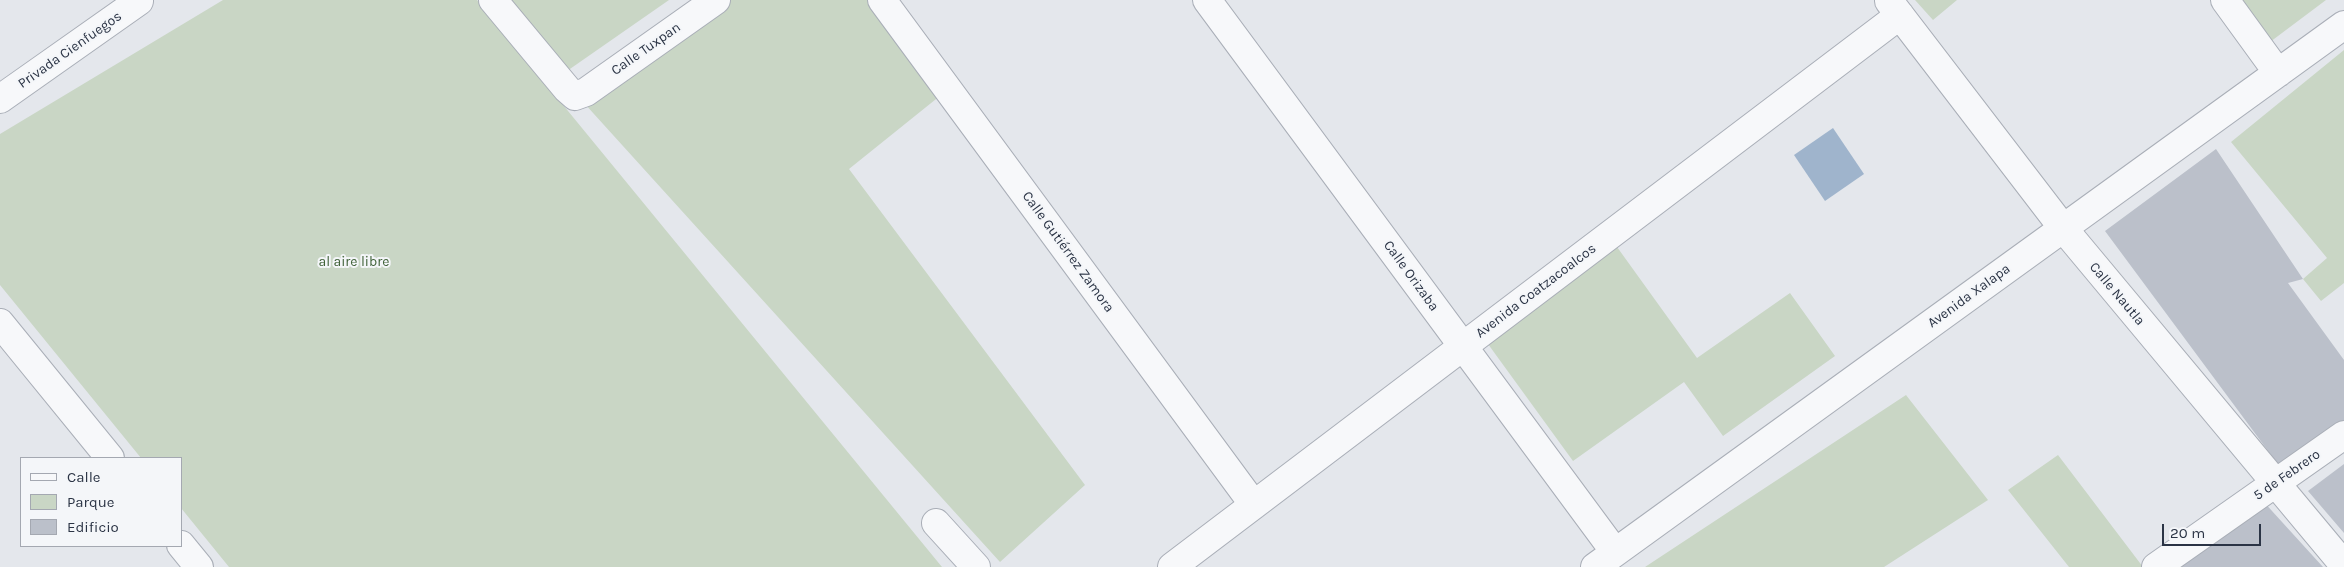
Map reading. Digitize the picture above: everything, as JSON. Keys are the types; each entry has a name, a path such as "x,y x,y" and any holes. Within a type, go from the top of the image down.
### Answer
{"street":[{"name":"Calle Tuxpan","path":"493,0 567,89 575,96 586,92 716,0"},
{"name":"Calle Gutiérrez Zamora","path":"882,0 1254,505"},
{"name":"Calle Orizaba","path":"1207,0 1463,346 1605,559"},
{"path":"2225,0 2278,73"},
{"name":"Privada Cienfuegos","path":"0,99 140,2"},
{"name":"Avenida Coatzacoalcos","path":"1172,567 1463,346 1894,8"},
{"name":"Calle Nautla","path":"1894,8 2063,228 2344,565"},
{"name":"Avenida Xalapa","path":"1605,559 2344,25"},
{"path":"0,323 109,457"},
{"name":"5 de Febrero","path":"2156,567 2344,435"},
{"path":"936,523 976,567"},
{"path":"182,546 199,567"}],"green space":[{"name":"al aire libre","path":"223,0 477,0 942,567 229,567 182,509 182,457 140,457 0,285 0,134"},
{"path":"509,0 669,0 567,71"},
{"path":"728,0 890,0 956,83 849,169 1085,485 1000,562 584,103"},
{"path":"1915,0 1957,0 1933,20"},
{"path":"2243,0 2326,0 2270,42"},
{"path":"2344,50 2344,283 2321,301 2303,279 2327,258 2231,142"},
{"path":"1612,240 1697,358 1790,293 1835,356 1723,436 1684,382 1573,461 1480,333"},
{"path":"1906,395 1988,500 1884,567 1645,567"},
{"path":"2058,455 2143,567 2069,567 2008,490"}],"water":[{"path":"1833,128 1864,174 1825,201 1794,155"}],"building":[{"path":"2216,149 2303,279 2288,283 2344,360 2344,420 2280,467 2105,231"},
{"path":"2344,464 2344,533 2308,491"},
{"path":"2262,500 2323,567 2172,567"}]}
